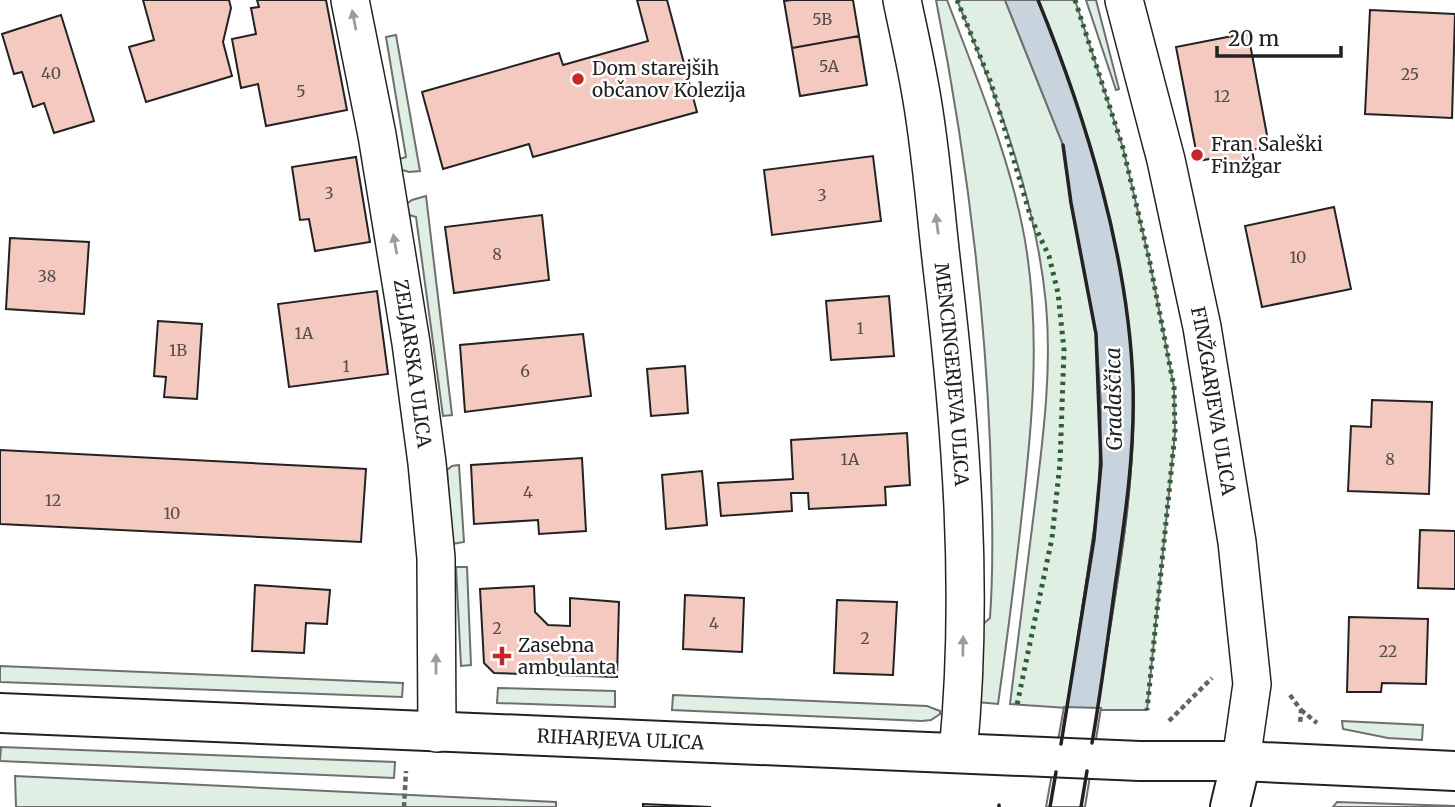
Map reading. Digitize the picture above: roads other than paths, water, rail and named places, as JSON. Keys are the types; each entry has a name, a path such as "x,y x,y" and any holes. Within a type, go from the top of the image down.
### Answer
{"street":[{"name":"ZELJARSKA ULICA","path":"350,0 377,135 405,303 427,463 436,558 437,733"},
{"name":"MENCINGERJEVA ULICA","path":"902,0 921,90 952,355 962,493 962,714 958,753"},
{"name":"FINŽGARJEVA ULICA","path":"1124,0 1166,160 1197,301 1235,529 1252,684 1241,761 1230,807"},
{"name":"RIHARJEVA ULICA","path":"0,713 437,733 1455,771"}],"water":[{"name":"Gradaščica","path":"1005,0 1038,0 1088,140 1114,237 1123,286 1133,384 1131,466 1128,507 1097,710 1067,708 1099,497 1101,403 1096,334 1063,145"}],"place":[{"name":"Dom starejših občanov Kolezija","path":"578,79"},
{"name":"Fran Saleški Finžgar","path":"1197,155"},
{"name":"Zasebna ambulanta","path":"502,656"}]}
